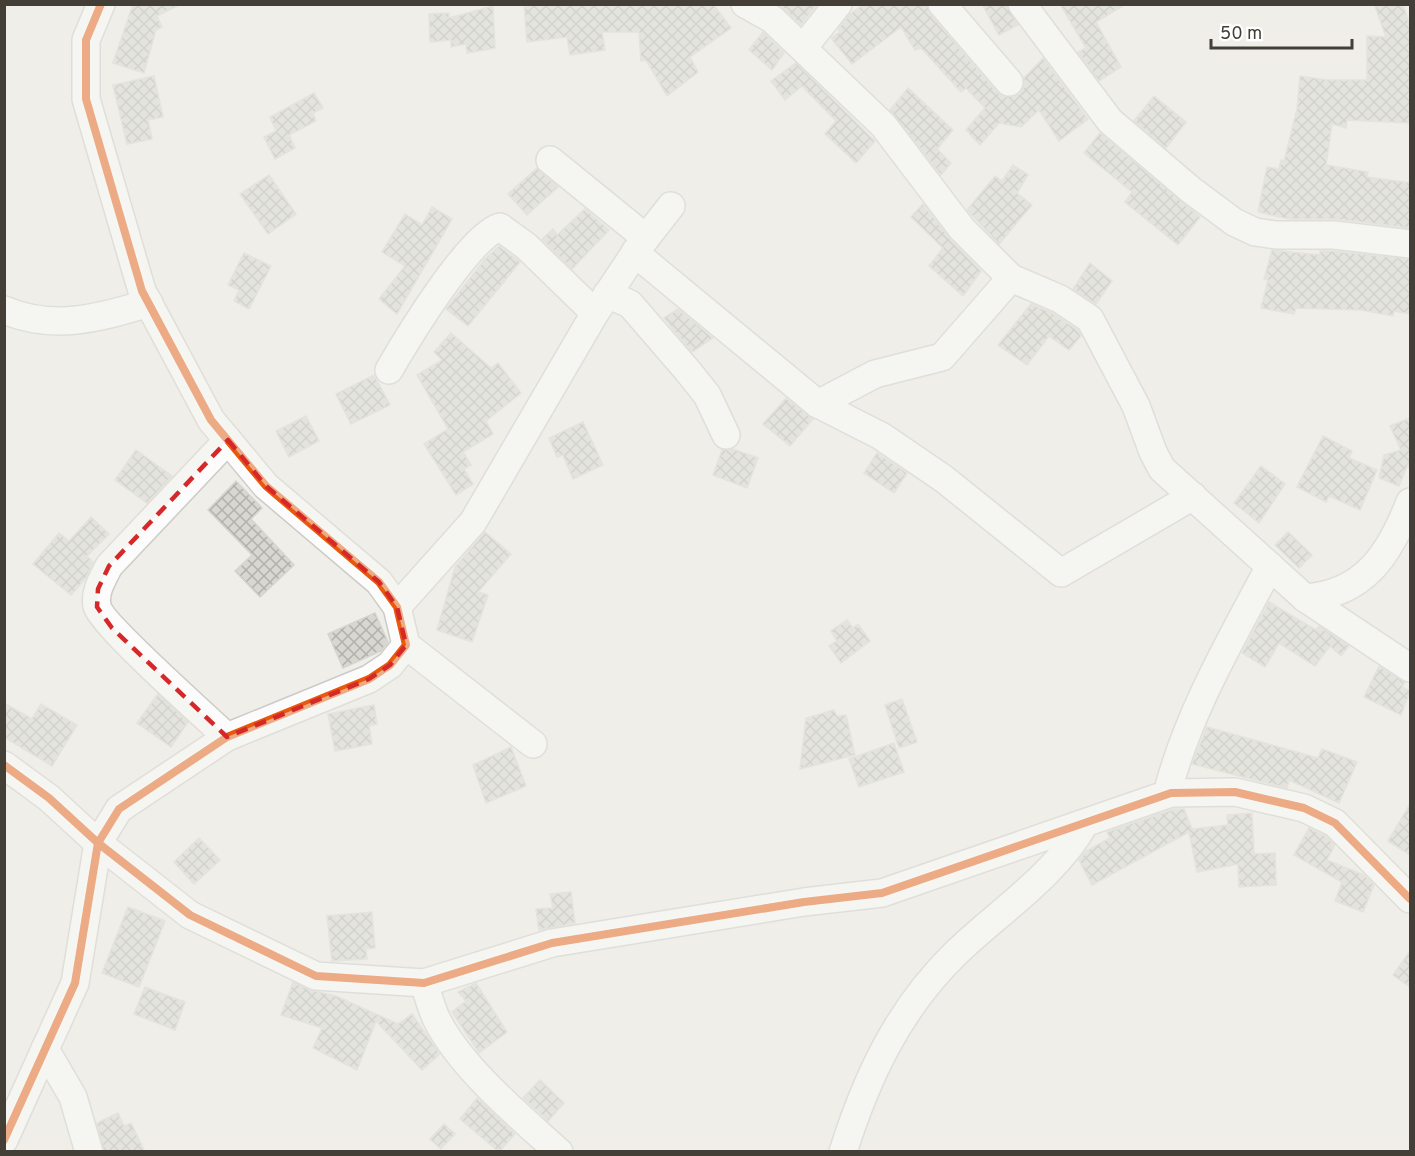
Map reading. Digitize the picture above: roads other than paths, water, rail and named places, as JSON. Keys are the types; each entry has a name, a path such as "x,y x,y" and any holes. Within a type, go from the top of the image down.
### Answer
{"street":[{"path":"100,4 87,40 86,99 142,291 211,420 266,486 379,582 398,607 406,645 533,744"},
{"path":"942,4 1009,82"},
{"path":"1022,4 1110,121 1191,190 1234,222 1254,232 1276,235 1334,235 1410,244"},
{"path":"803,48 836,5"},
{"path":"751,6 772,19 883,125 962,229 1011,278 1060,299 1090,319 1136,406 1152,452 1162,469 1305,598 1410,668"},
{"path":"550,160 640,245 818,404 881,436 935,472 1061,573 1193,496"},
{"path":"398,607 473,522 601,304 640,245 671,206"},
{"path":"389,370 421,317 456,271 484,237 492,229 500,226 601,304 630,304 707,395 726,435"},
{"path":"818,404 874,374 942,357 1011,278"},
{"path":"4,310 42,322 69,322 102,317 148,303"},
{"path":"227,737 112,628 97,607 98,589 109,567 228,440"},
{"path":"1305,598 1326,597 1349,587 1378,564 1396,538 1410,502"},
{"path":"1167,794 1176,760 1199,700 1270,566"},
{"path":"4,1140 75,983 98,843 119,809 227,737 369,679 390,665 406,645"},
{"path":"4,765 49,798 98,843 190,915 316,976 424,983 552,943 804,902 882,893 1167,794 1235,792 1304,808 1335,823 1410,899"},
{"path":"843,1152 858,1102 885,1043 922,989 957,952 1051,869 1074,842 1085,823"},
{"path":"424,983 436,1019 453,1043 509,1107 559,1152"},
{"path":"45,1049 73,1097 89,1152"}]}
